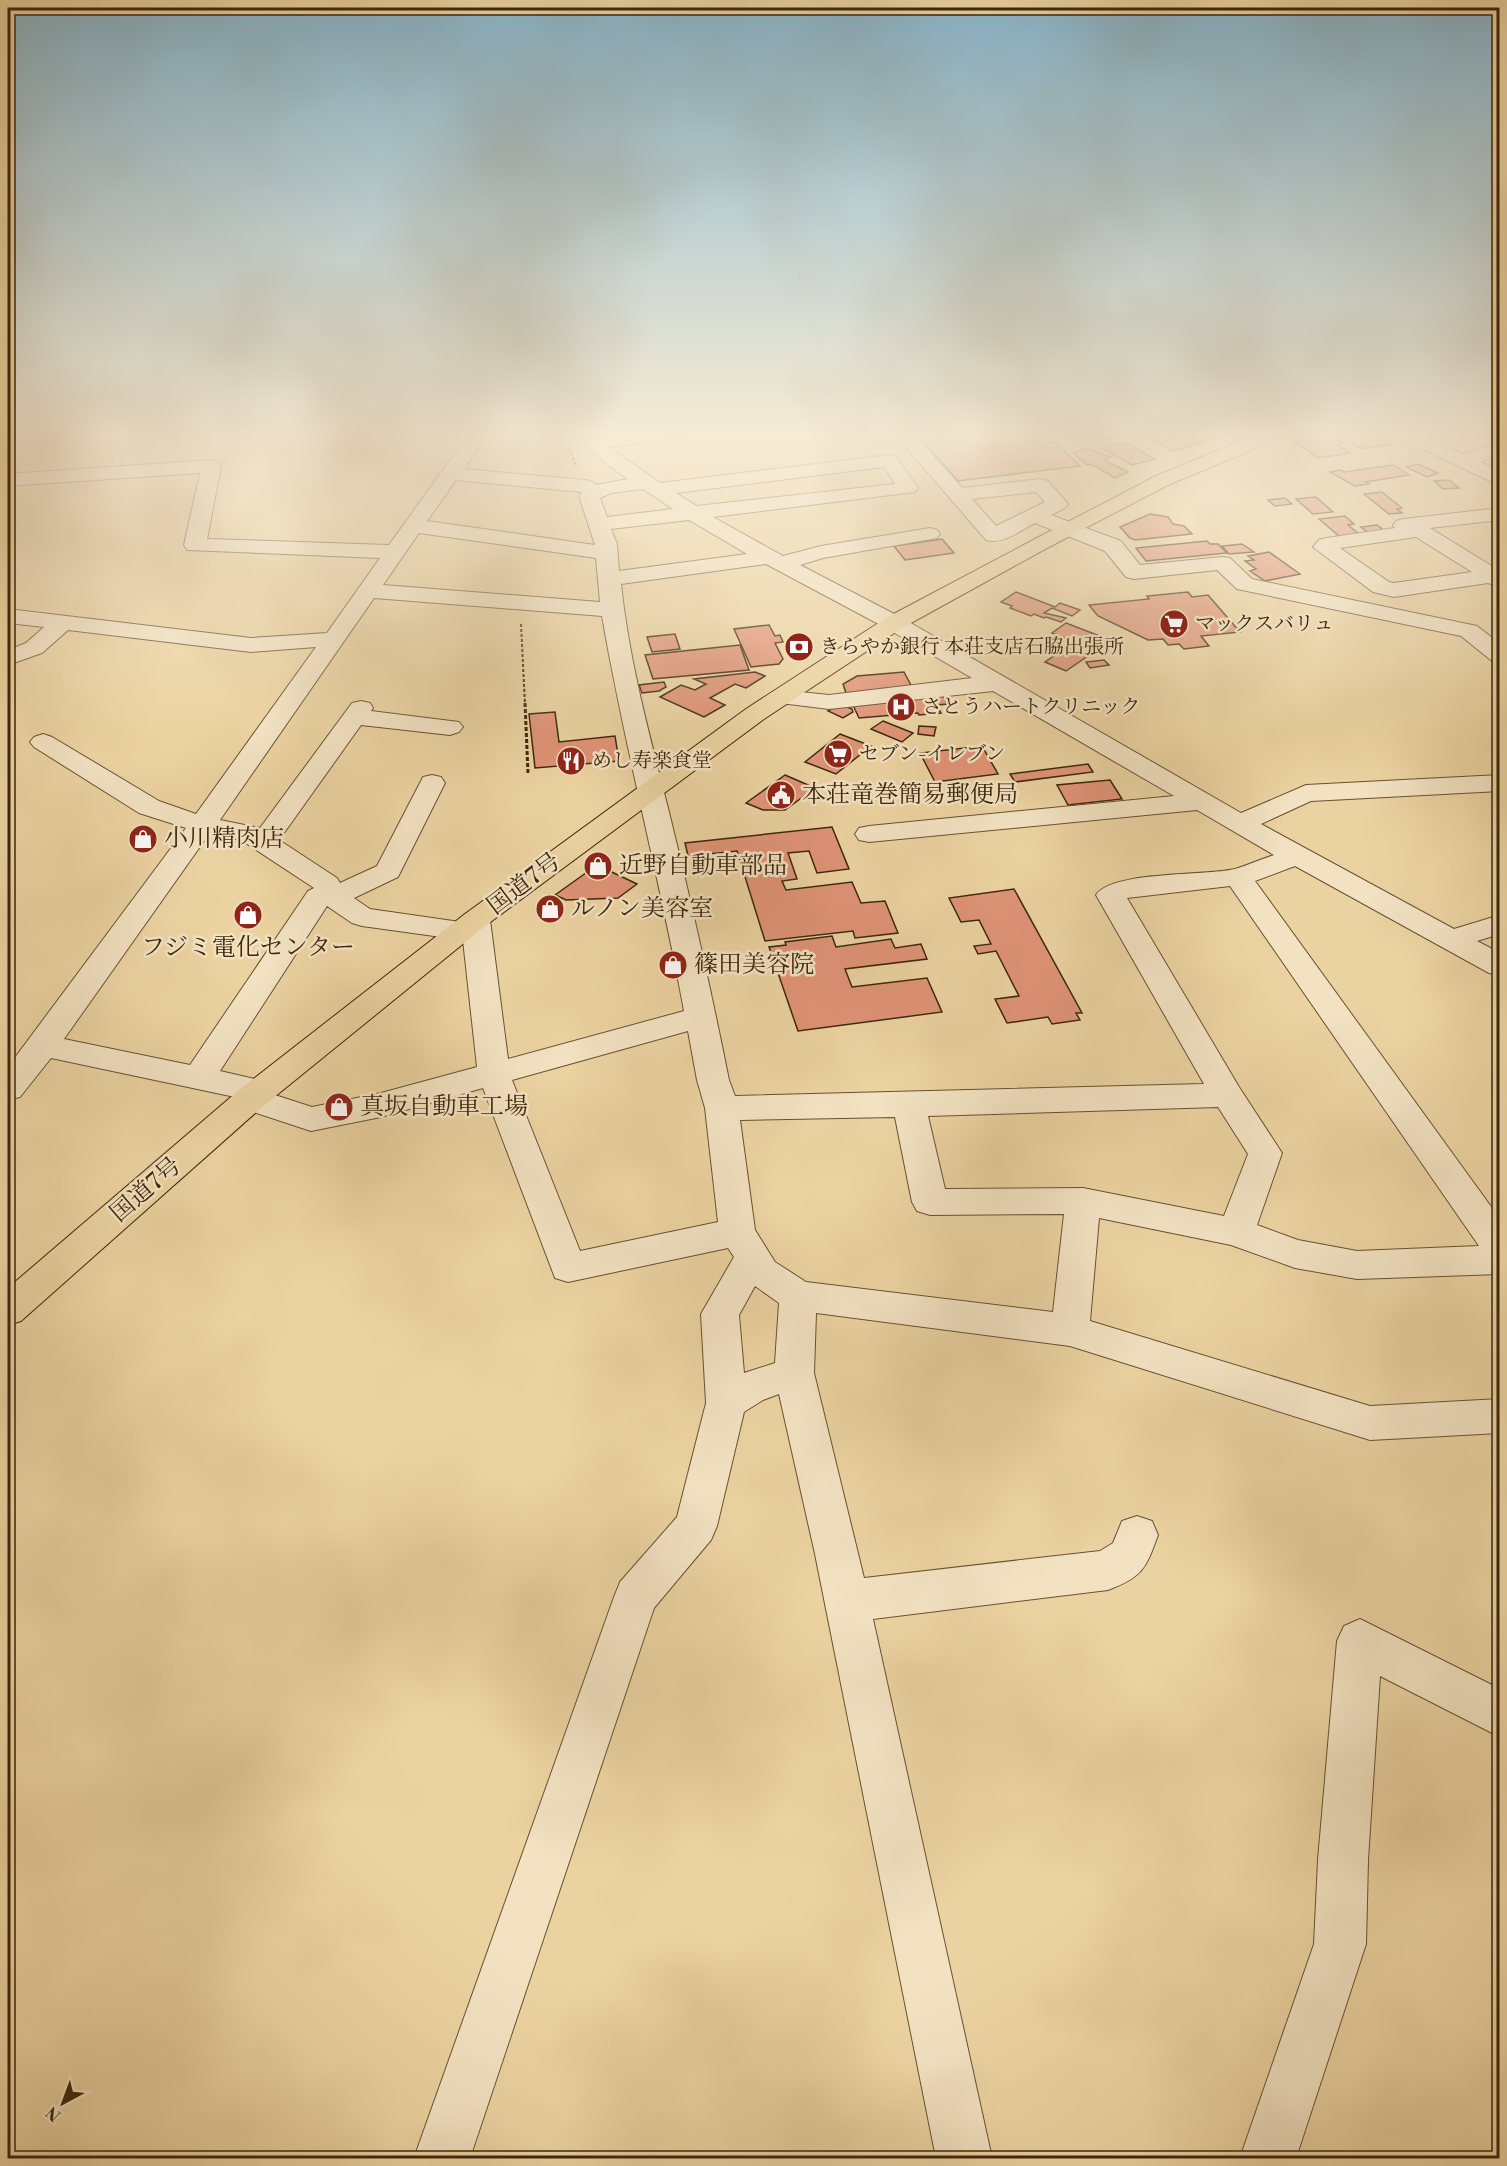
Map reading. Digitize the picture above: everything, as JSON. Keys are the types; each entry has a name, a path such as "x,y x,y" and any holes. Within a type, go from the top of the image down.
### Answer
{"highway":[{"name":"国道7号","path":"8,1310 256,1095 468,925 650,790 781,698 894,623 1062,532"}],"street":[{"path":"198,532 195,545 396,552"},
{"path":"8,1089 43,1045 203,825 411,532"},
{"path":"462,532 569,549 607,552"},
{"path":"601,532 607,552 612,610 630,705 688,949 713,1080 722,1108 745,1244 762,1272 798,1296 1070,1330 1370,1423 1500,1416"},
{"path":"725,532 894,623 1297,856 1500,966"},
{"path":"1080,532 1113,546 1134,572 1145,592 1156,591"},
{"path":"1409,532 1326,544 1324,547 1381,587 1394,590 1496,579"},
{"path":"1420,532 1428,534 1496,579"},
{"path":"609,579 719,564 775,560 930,534"},
{"path":"1134,572 1222,563 1245,584"},
{"path":"1212,587 1245,584 1468,631 1500,656"},
{"path":"368,591 612,610"},
{"path":"8,616 251,645 335,639"},
{"path":"8,658 34,648 62,623"},
{"path":"1425,636 1500,627"},
{"path":"781,698 829,702 996,683"},
{"path":"264,842 358,712 450,727"},
{"path":"43,742 149,807 203,825 249,833 327,884 331,894 362,917 468,925 494,1075 568,1268 745,1244"},
{"path":"198,1078 318,897 388,871 432,783"},
{"path":"1241,824 1306,793 1500,783"},
{"path":"869,834 1202,801"},
{"path":"1236,1232 1265,1154 1227,1095 1110,895 1124,889 1239,877 1297,856"},
{"path":"1239,877 1500,1248"},
{"path":"1452,939 1500,924"},
{"path":"43,1045 198,1078 256,1095 311,1119 381,1105 701,1017"},
{"path":"722,1108 909,1105 1227,1095"},
{"path":"909,1105 930,1202 1083,1201 1236,1232 1295,1254 1357,1265 1500,1260"},
{"path":"1070,1330 1083,1201"},
{"path":"442,2158 636,1597 696,1526 726,1403 720,1314 745,1244"},
{"path":"798,1296 794,1373 847,1601 964,2158"},
{"path":"726,1403 749,1388 794,1373"},
{"path":"847,1601 1108,1570 1129,1556 1137,1534"},
{"path":"1267,2158 1340,1944 1343,1860 1360,1641 1500,1714"}],"path":[{"path":"521,603 528,773"}],"building":[{"path":"1125,532 1190,532 1192,534 1135,540"},
{"path":"1334,532 1359,534 1339,536"},
{"path":"942,539 954,553 905,560 894,546"},
{"path":"1207,541 1210,544 1218,544 1227,553 1146,561 1136,548"},
{"path":"1242,544 1254,552 1229,554 1222,546"},
{"path":"1269,552 1300,574 1265,581 1250,571 1256,569 1245,561 1254,560 1248,556"},
{"path":"1016,592 1055,607 1060,603 1080,610 1072,616 1052,608 1044,613 1066,618 1061,622 1034,614 1031,616 1001,602"},
{"name":"マックスバリュ","path":"1188,592 1192,597 1208,595 1240,632 1201,636 1209,646 1184,649 1179,644 1168,645 1163,639 1148,640 1098,616 1089,605 1149,599 1147,596"},
{"path":"1066,623 1110,640 1096,650 1052,633"},
{"path":"769,625 775,636 780,635 783,642 775,643 783,659 779,664 751,667 734,629"},
{"path":"675,634 680,649 652,652 647,637"},
{"path":"740,645 749,670 653,679 645,655"},
{"path":"1067,647 1088,656 1066,671 1045,662"},
{"path":"1104,660 1109,665 1090,668 1086,662"},
{"path":"755,672 765,676 746,688 735,684 710,698 725,705 704,717 660,697 681,685 695,690 706,684 694,679"},
{"path":"904,672 912,687 846,693 843,684 857,676"},
{"path":"664,682 666,687 659,691 642,693 639,685"},
{"path":"942,694 948,704 937,705 941,713 859,718 852,703"},
{"path":"839,704 852,709 853,712 843,718 828,711"},
{"path":"555,712 559,742 615,736 619,761 535,768 529,714"},
{"path":"883,721 913,733 902,742 871,729"},
{"path":"919,726 936,727 934,736 918,734"},
{"name":"セブン-イレブン","path":"840,734 871,746 836,774 805,762"},
{"path":"982,746 998,774 935,782 920,753"},
{"path":"1088,764 1093,772 1015,782 1010,774"},
{"path":"785,775 815,788 785,810 763,810 746,803"},
{"path":"1110,780 1122,799 1068,805 1057,785"},
{"path":"832,827 849,869 817,873 809,851 788,853 797,879 782,881 786,890 852,882 861,903 885,901 898,933 855,938 853,931 765,941 737,851 688,856 685,843"},
{"path":"597,865 637,884 618,898 566,900 555,895"},
{"path":"1014,889 1082,1013 1076,1013 1080,1020 1052,1024 1048,1017 1007,1023 995,999 1019,996 996,951 978,954 974,946 991,944 979,920 961,922 949,898"},
{"path":"832,936 836,947 891,939 895,948 921,944 927,959 845,969 852,987 927,978 942,1012 798,1031 769,947 786,945 785,942"}],"place":[{"name":"マックスバリュ","path":"1174,624"},
{"name":"きらやか銀行 本荘支店石脇出張所","path":"799,647"},
{"name":"さとうハートクリニック","path":"901,707"},
{"name":"セブン-イレブン","path":"838,754"},
{"name":"めし寿楽食堂","path":"571,761"},
{"name":"本荘竜巻簡易郵便局","path":"781,795"},
{"name":"小川精肉店","path":"143,839"},
{"name":"近野自動車部品","path":"598,866"},
{"name":"ルノン美容室","path":"550,909"},
{"name":"フジミ電化センター","path":"248,915"},
{"name":"篠田美容院","path":"673,965"},
{"name":"真坂自動車工場","path":"339,1107"}]}
